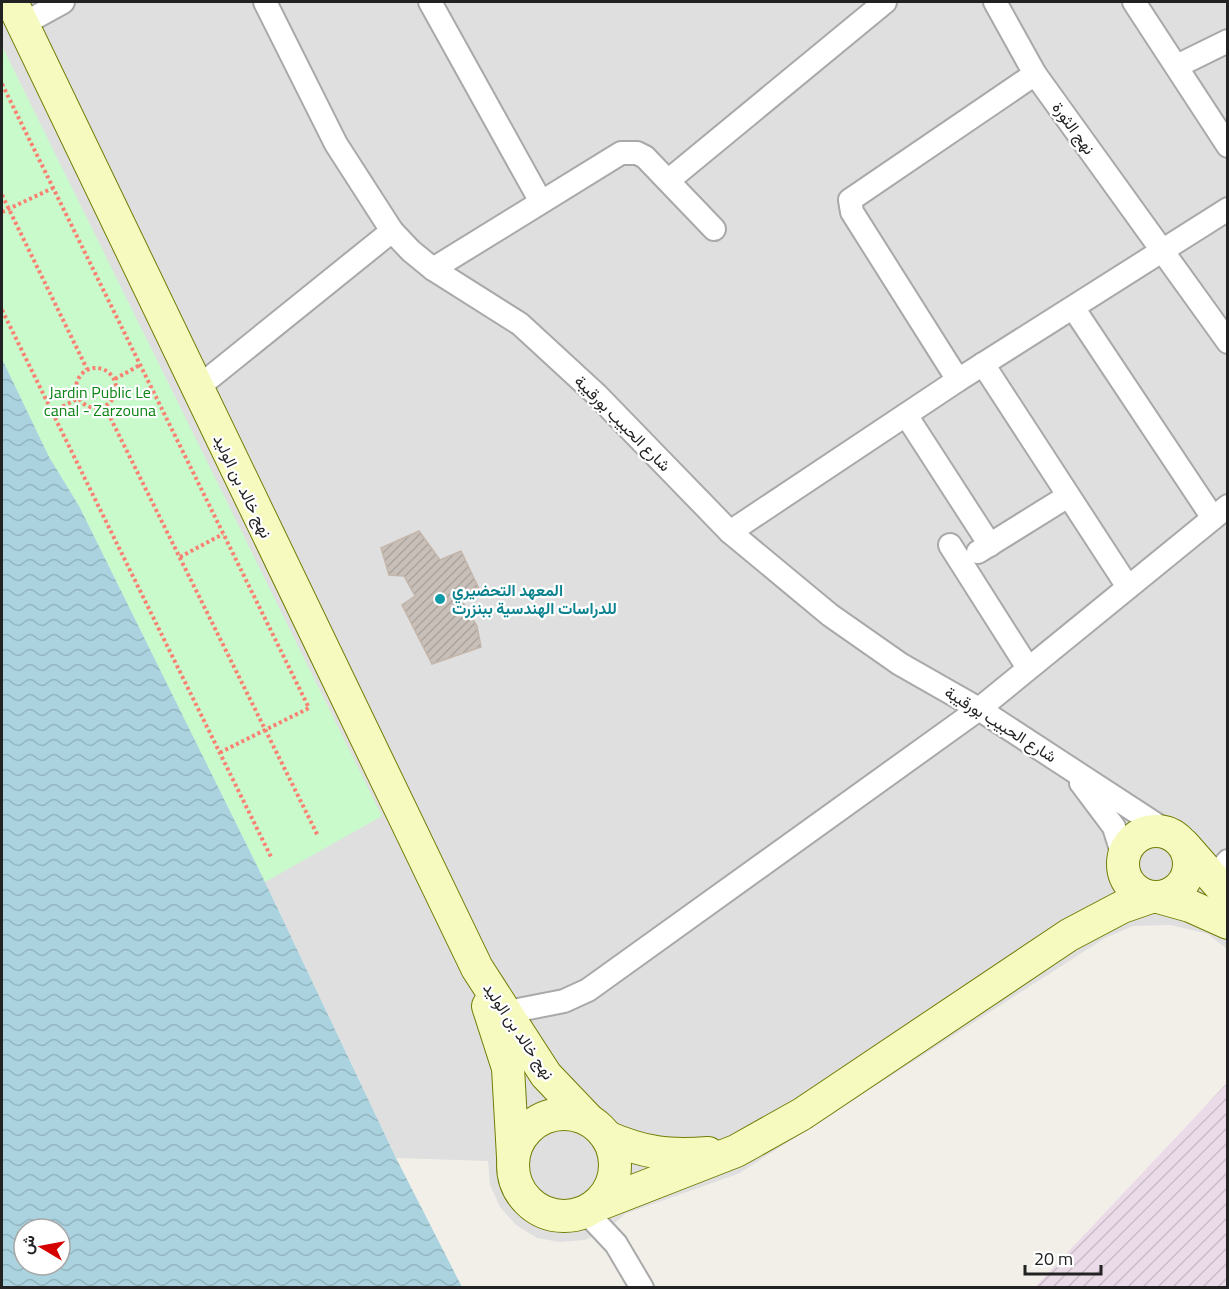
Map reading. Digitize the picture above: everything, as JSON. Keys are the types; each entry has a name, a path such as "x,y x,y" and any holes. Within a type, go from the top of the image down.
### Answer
{"street":[{"path":"17,13 63,2"},
{"name":"شارع الحبيب بورقيبة","path":"265,2 336,144 392,231 434,269 520,324 596,394 730,532 830,615 900,664 979,709 1176,839 1222,878"},
{"path":"430,2 541,202"},
{"path":"669,180 885,2"},
{"name":"نهج الثورة","path":"995,2 1035,74 1227,342"},
{"path":"1134,2 1227,146"},
{"name":"نهج خالد بن الوليد","path":"17,13 498,1013 546,1075 598,1128"},
{"path":"1177,66 1227,41"},
{"path":"958,380 852,212 850,200 1035,74"},
{"path":"434,269 621,153 637,153 645,157 714,229"},
{"path":"730,532 958,380 1074,309 1227,209"},
{"path":"196,389 392,231"},
{"path":"498,1013 564,1001 588,990 979,709 1220,512 1074,309"},
{"path":"983,364 1128,587"},
{"path":"906,415 990,545"},
{"path":"1028,669 956,554 990,545 1068,496"},
{"name":"شارع الحبيب بورقيبة","path":"1067,766 1114,827 1123,859"},
{"path":"736,1151 658,1154 636,1150 572,1114 556,1114 540,1119 527,1129 518,1143 513,1159 514,1174 519,1189 534,1206 555,1216 571,1216 736,1151 802,1114 1069,935 1122,907 1179,888 1186,878 1189,867 1176,839 1150,831 1133,839 1102,897 1069,935"},
{"path":"1123,859 1127,880 1133,888 1155,897 1190,906 1227,923"},
{"name":"نهج خالد بن الوليد","path":"498,1013 508,1068 513,1159"},
{"path":"590,1209 606,1195 613,1181 616,1166 614,1151 598,1128"},
{"path":"590,1209 616,1244 642,1287"}],"path":[{"path":"2,84 309,708 219,753"},
{"path":"2,212 53,188"},
{"path":"2,195 87,369"},
{"path":"2,310 272,859"},
{"path":"115,379 140,365"},
{"path":"100,368 115,379 114,398 105,407 92,408 79,398 78,380 87,369 100,368"},
{"path":"52,412 79,398"},
{"path":"105,407 318,836"},
{"path":"180,557 223,534"}],"shaded area":[{"path":"2,2 1227,2 1227,949 1208,934 1171,925 1133,926 1105,938 740,1173 625,1214 607,1230 585,1240 560,1242 537,1238 516,1225 500,1207 490,1185 488,1161 396,1158 265,882 79,506 49,457 2,359"},
{"path":"1227,1083 1227,1287 1035,1287"}],"green space":[{"name":"Jardin Public Le canal - Zarzouna","path":"2,46 382,816 265,882 79,506 49,457 2,359"}],"water":[{"path":"2,359 49,457 79,506 265,882 396,1158 462,1287 2,1287"}],"building":[{"name":"المعهد التحضيري للدراسات الهندسية ببنزرت","path":"419,531 440,560 461,551 481,593 462,601 477,626 481,647 432,664 402,605 415,596 404,576 389,575 381,548"}],"place":[{"name":"المعهد التحضيري للدراسات الهندسية ببنزرت","path":"440,599"}]}
